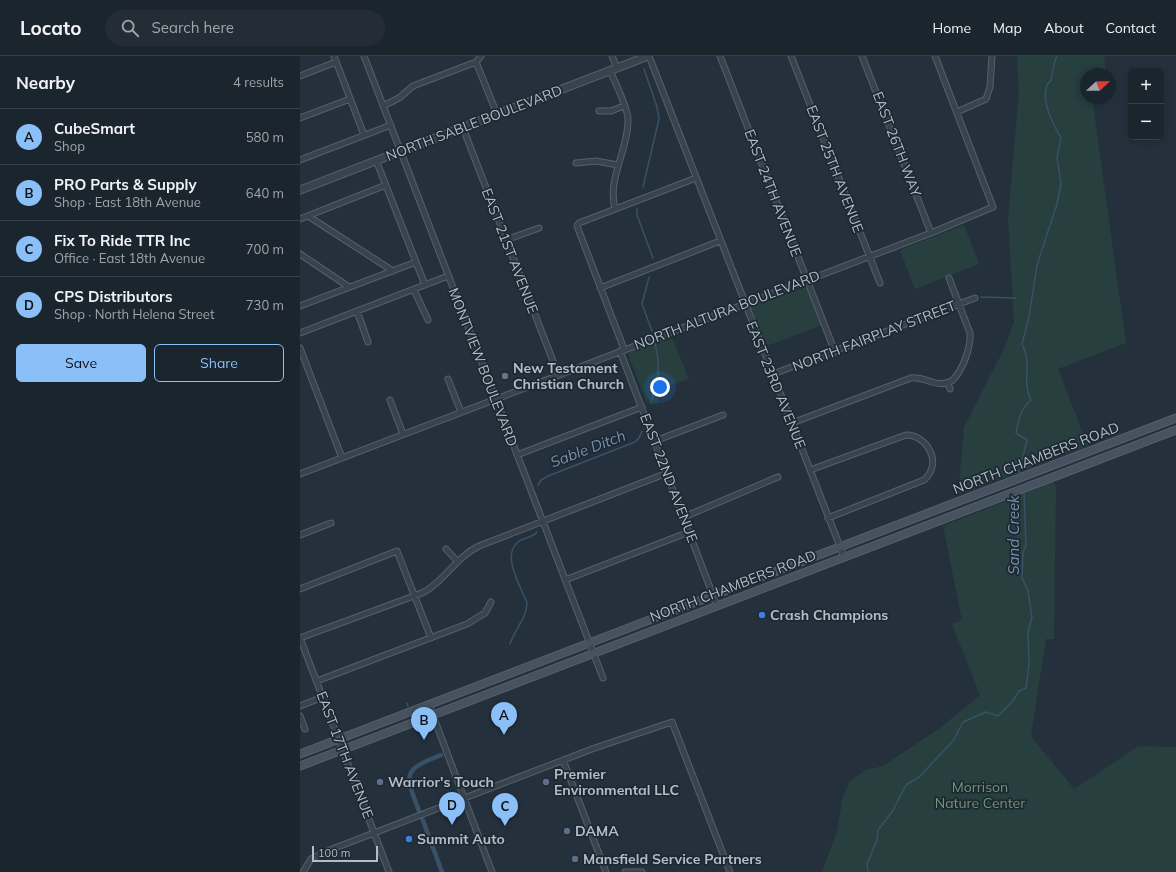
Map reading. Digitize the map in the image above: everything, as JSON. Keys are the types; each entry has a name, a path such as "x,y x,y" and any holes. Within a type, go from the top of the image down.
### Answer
{"main road":[{"name":"NORTH CHAMBERS ROAD","path":"300,754 1176,418"},
{"name":"NORTH CHAMBERS ROAD","path":"300,766 1176,430"},
{"path":"1081,455 1085,465"}],"street":[{"path":"334,56 364,135"},
{"name":"MONTVIEW BOULEVARD","path":"364,56 602,678"},
{"path":"383,106 399,98 413,86 476,62 481,56"},
{"path":"612,56 614,70 628,121 612,193 616,209 696,178"},
{"name":"NORTH SABLE BOULEVARD","path":"300,190 648,56"},
{"name":"EAST 23RD AVENUE","path":"648,56 844,557"},
{"name":"EAST 24TH AVENUE","path":"720,56 835,352"},
{"name":"EAST 25TH AVENUE","path":"791,56 868,256 880,283"},
{"name":"EAST 26TH WAY","path":"862,56 932,233"},
{"path":"935,56 957,112 986,99 990,87 992,56"},
{"path":"300,76 336,62"},
{"path":"476,62 497,114"},
{"path":"300,118 350,99"},
{"path":"599,111 611,111 624,106"},
{"name":"NORTH ALTURA BOULEVARD","path":"300,474 744,303 932,233 993,207 957,112"},
{"path":"300,160 391,125"},
{"name":"EAST 21ST AVENUE","path":"463,128 558,374"},
{"path":"376,160 425,285"},
{"path":"576,163 596,161 618,166"},
{"path":"300,219 386,185"},
{"name":"EAST 22ND AVENUE","path":"616,209 578,224 577,228 642,407 717,606"},
{"path":"308,216 393,270"},
{"path":"506,240 538,228"},
{"path":"600,288 720,241"},
{"path":"300,254 349,287"},
{"path":"301,304 416,262"},
{"path":"300,333 448,276"},
{"path":"792,423 911,378 920,378 937,384 948,383 955,377 970,343 970,333 949,278"},
{"path":"414,290 428,320"},
{"name":"NORTH FAIRPLAY STREET","path":"773,374 835,352 975,298"},
{"path":"357,311 368,342"},
{"path":"300,348 342,458"},
{"path":"448,379 461,412"},
{"path":"948,383 950,389"},
{"path":"390,400 403,434"},
{"path":"517,455 642,407"},
{"path":"655,442 723,415"},
{"path":"810,470 906,435 921,439 930,452 933,467 930,475 924,480 828,518"},
{"path":"300,638 414,596 433,586 474,548 542,520 667,474"},
{"path":"684,517 778,477"},
{"path":"300,535 332,523"},
{"path":"564,580 689,532"},
{"path":"446,549 458,562"},
{"path":"300,589 397,551 430,638"},
{"path":"317,681 476,619 487,611 491,602"},
{"name":"EAST 17TH AVENUE","path":"300,638 389,872"},
{"path":"300,706 323,697"},
{"path":"429,705 492,872"},
{"path":"300,716 305,729"},
{"path":"303,872 311,859 322,853 614,740 639,734 672,722 730,872"},
{"path":"563,760 606,872"},
{"path":"625,872 642,872"}],"green space":[{"path":"1017,56 1104,56 1106,68 1080,68 1080,104 1093,104 1126,343 1058,369 1088,446 958,495 964,427 1003,351 1014,322 1008,219 1019,92"},
{"path":"964,225 979,264 915,289 900,250"},
{"path":"807,286 822,325 767,346 750,307"},
{"path":"671,335 689,379 660,389 657,405 647,403 628,354 629,351"},
{"name":"Morrison Nature Center","path":"1054,482 1056,487 1054,639 1046,639 1031,736 1074,789 1139,746 1176,747 1176,872 822,872 837,831 843,796 850,781 866,770 883,766 940,728 980,695 952,624 962,620 943,526"}],"waterway":[{"name":"Sand Creek","path":"1021,474 1013,466 1014,463 1022,460 1027,440 1016,433 1022,411 1031,400 1027,386 1027,359 1022,344 1029,317 1037,265 1057,204 1061,184 1057,157 1061,138 1049,113 1046,98 1047,85 1051,80 1057,56"},
{"name":"Sable Ditch","path":"643,187 659,119 657,107 644,69"},
{"name":"Sable Ditch","path":"637,208 637,215 653,258"},
{"name":"Sable Ditch","path":"649,277 642,304 652,331"},
{"path":"981,297 1016,298"},
{"name":"Sable Ditch","path":"651,403 658,373 658,360 655,343"},
{"name":"Sable Ditch","path":"538,485 541,480 548,476 635,442 639,438 642,431"},
{"name":"Sand Creek","path":"868,872 867,864 877,840 878,830 892,812 906,785 919,777 953,741 963,722 986,712 998,716 1012,702 1019,691 1026,688 1029,664 1028,632 1032,617 1028,591 1022,578 1023,552 1026,546 1024,492"},
{"name":"Sable Ditch","path":"510,644 523,619 527,603 517,580 511,555 513,548 518,542 537,532"},
{"path":"419,811 411,789 410,775 419,765 441,755"},
{"path":"422,818 442,872"}],"place":[{"name":"New Testament Christian Church","path":"505,376"},
{"name":"Crash Champions","path":"762,615"},
{"name":"CubeSmart","path":"504,735"},
{"name":"PRO Parts & Supply","path":"424,740"},
{"name":"Warrior's Touch","path":"380,782"},
{"name":"Premier Environmental LLC","path":"546,782"},
{"name":"CPS Distributors","path":"452,825"},
{"name":"Fix To Ride TTR Inc","path":"505,826"},
{"name":"DAMA","path":"567,831"},
{"name":"Summit Auto","path":"409,839"},
{"name":"Mansfield Service Partners","path":"575,859"}]}
